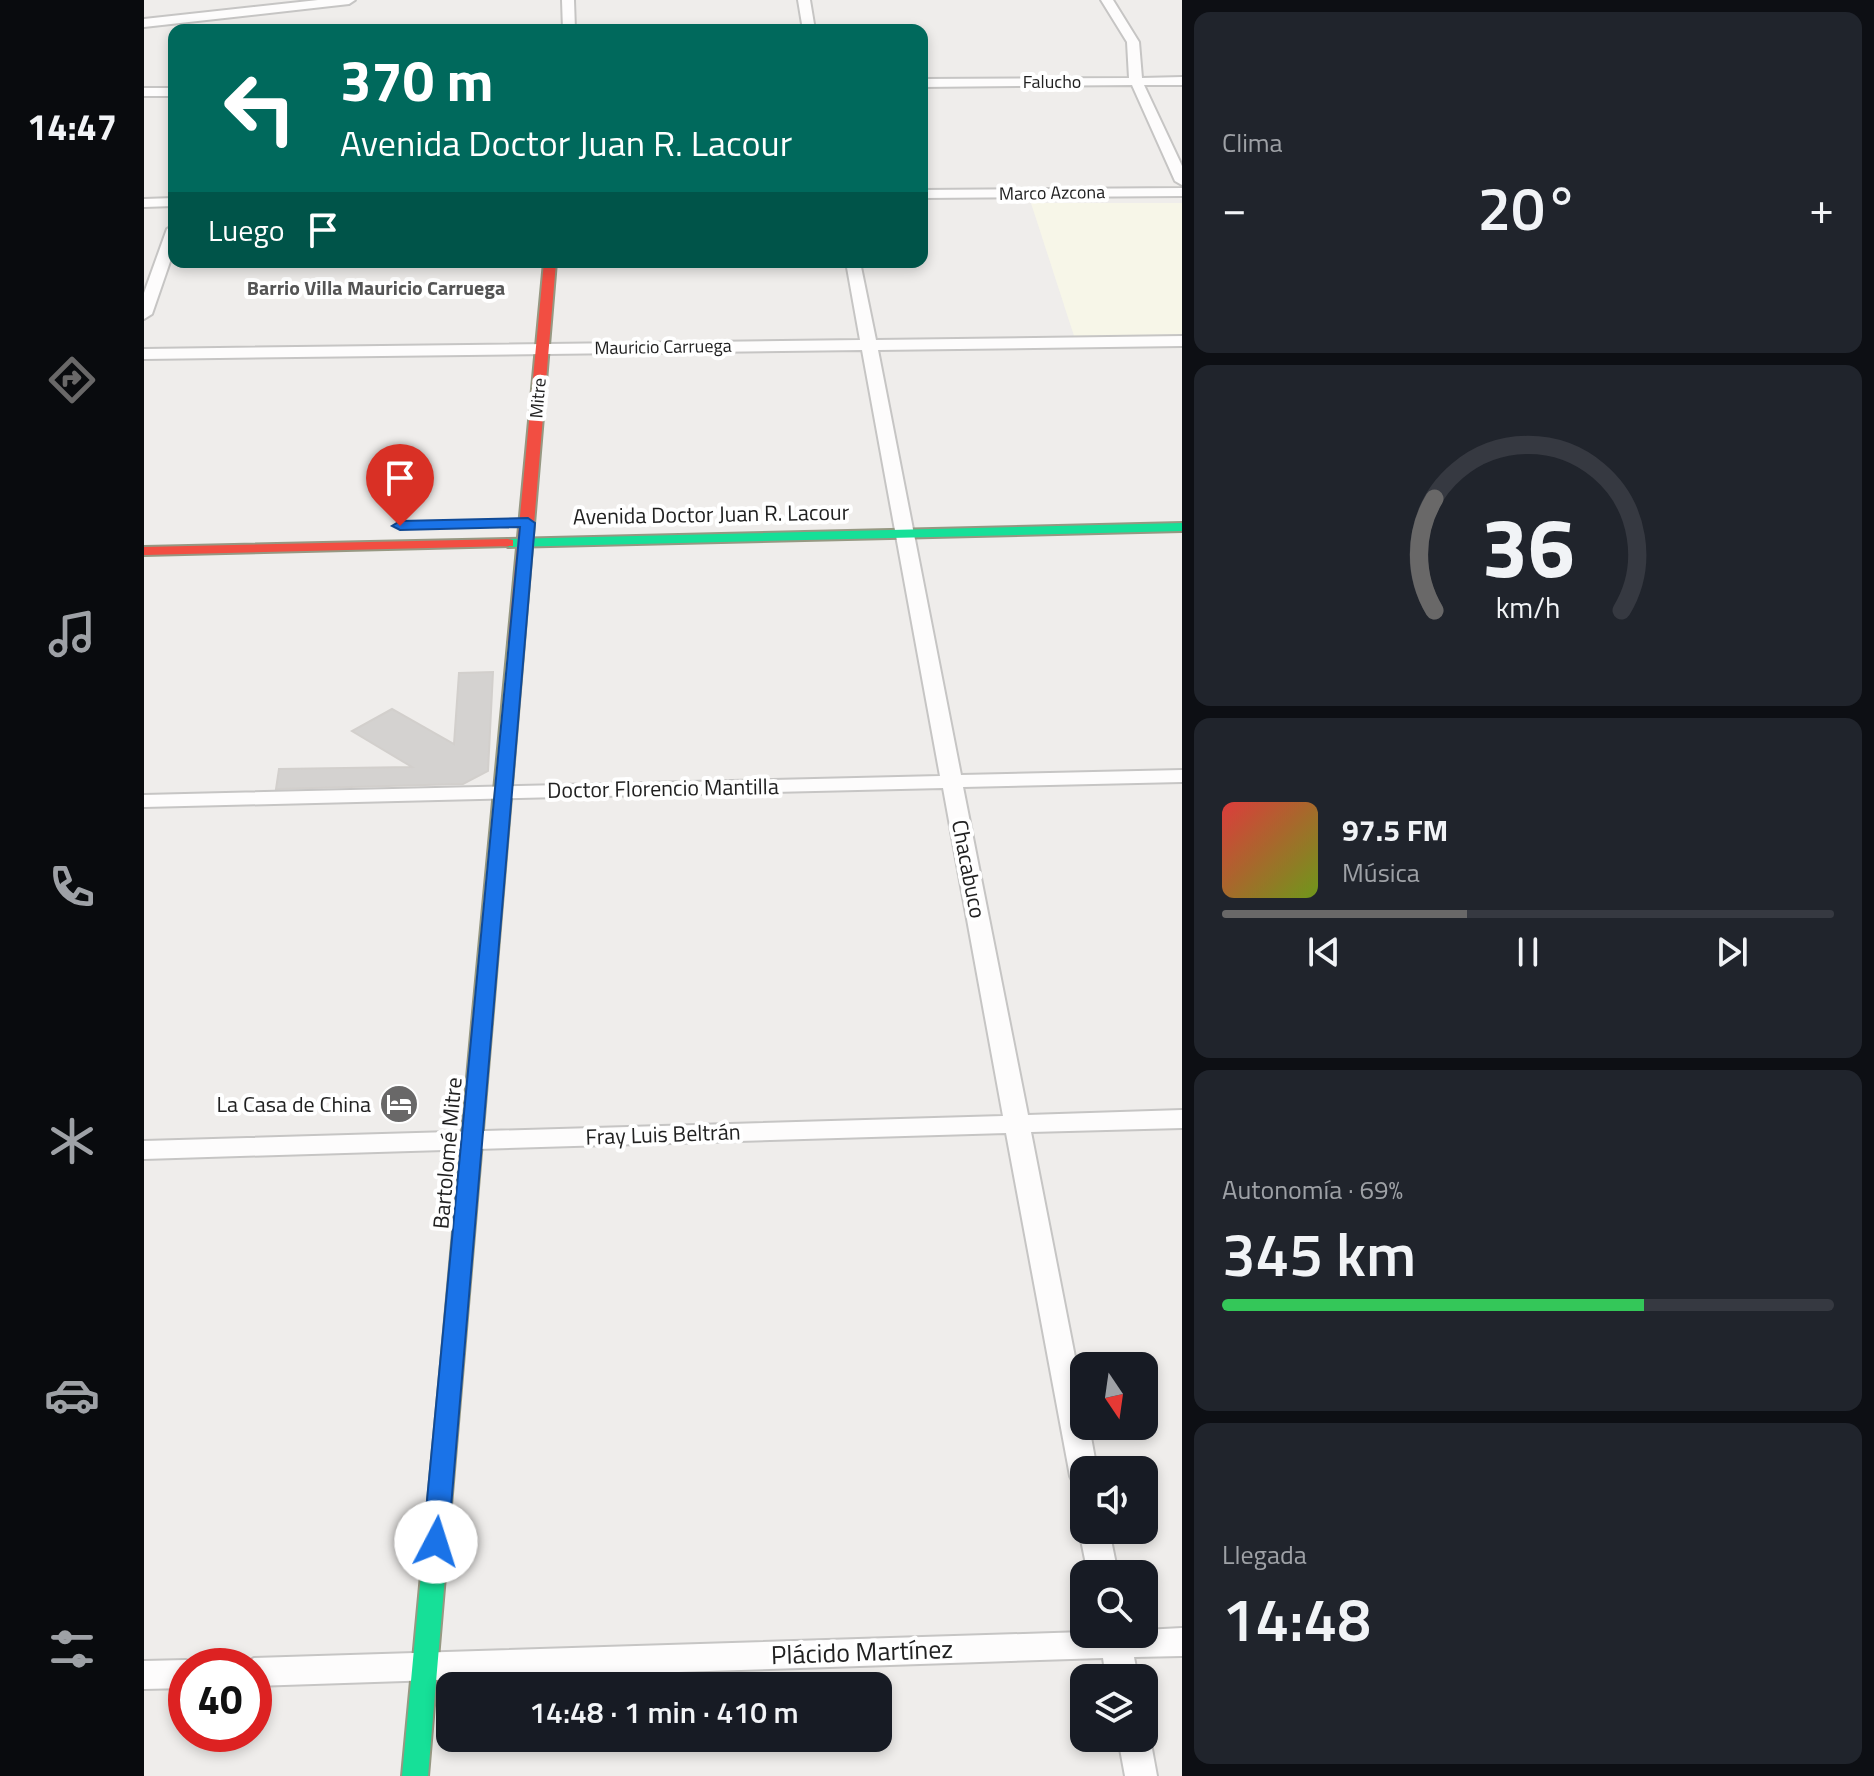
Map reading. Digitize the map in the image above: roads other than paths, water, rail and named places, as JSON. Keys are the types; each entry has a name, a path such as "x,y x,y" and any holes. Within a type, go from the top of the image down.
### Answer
{"street":[{"path":"218,0 230,24"},
{"path":"144,23 349,0"},
{"path":"568,0 569,24"},
{"path":"804,0 808,24"},
{"path":"1107,0 1133,42 1136,81 1182,181"},
{"name":"Falucho","path":"928,83 1182,81"},
{"path":"144,92 168,92"},
{"name":"Marco Azcona","path":"928,194 1182,192"},
{"path":"144,203 168,202"},
{"path":"144,314 168,246"},
{"name":"Mitre","path":"527,529 550,268"},
{"name":"Chacabuco","path":"854,268 1080,1456"},
{"name":"Mauricio Carruega","path":"144,354 1182,341"},
{"name":"Avenida Doctor Juan R. Lacour","path":"761,518 903,525 1182,508"},
{"name":"Avenida Doctor Juan R. Lacour","path":"144,551 527,529 903,525 1182,527"},
{"name":"Bartolomé Mitre","path":"415,1776 527,529"},
{"name":"Doctor Florencio Mantilla","path":"144,801 1182,776"},
{"name":"Fray Luis Beltrán","path":"144,1150 1182,1119"},
{"name":"Plácido Martínez","path":"272,1671 1070,1641"},
{"name":"Plácido Martínez","path":"1158,1641 1182,1642"},
{"path":"144,1675 168,1674"},
{"path":"1137,1752 1141,1776"}],"place":[{"name":"La Casa de China","path":"399,1104"}],"district":[{"name":"Barrio Villa Mauricio Carruega","path":"376,288"}]}
